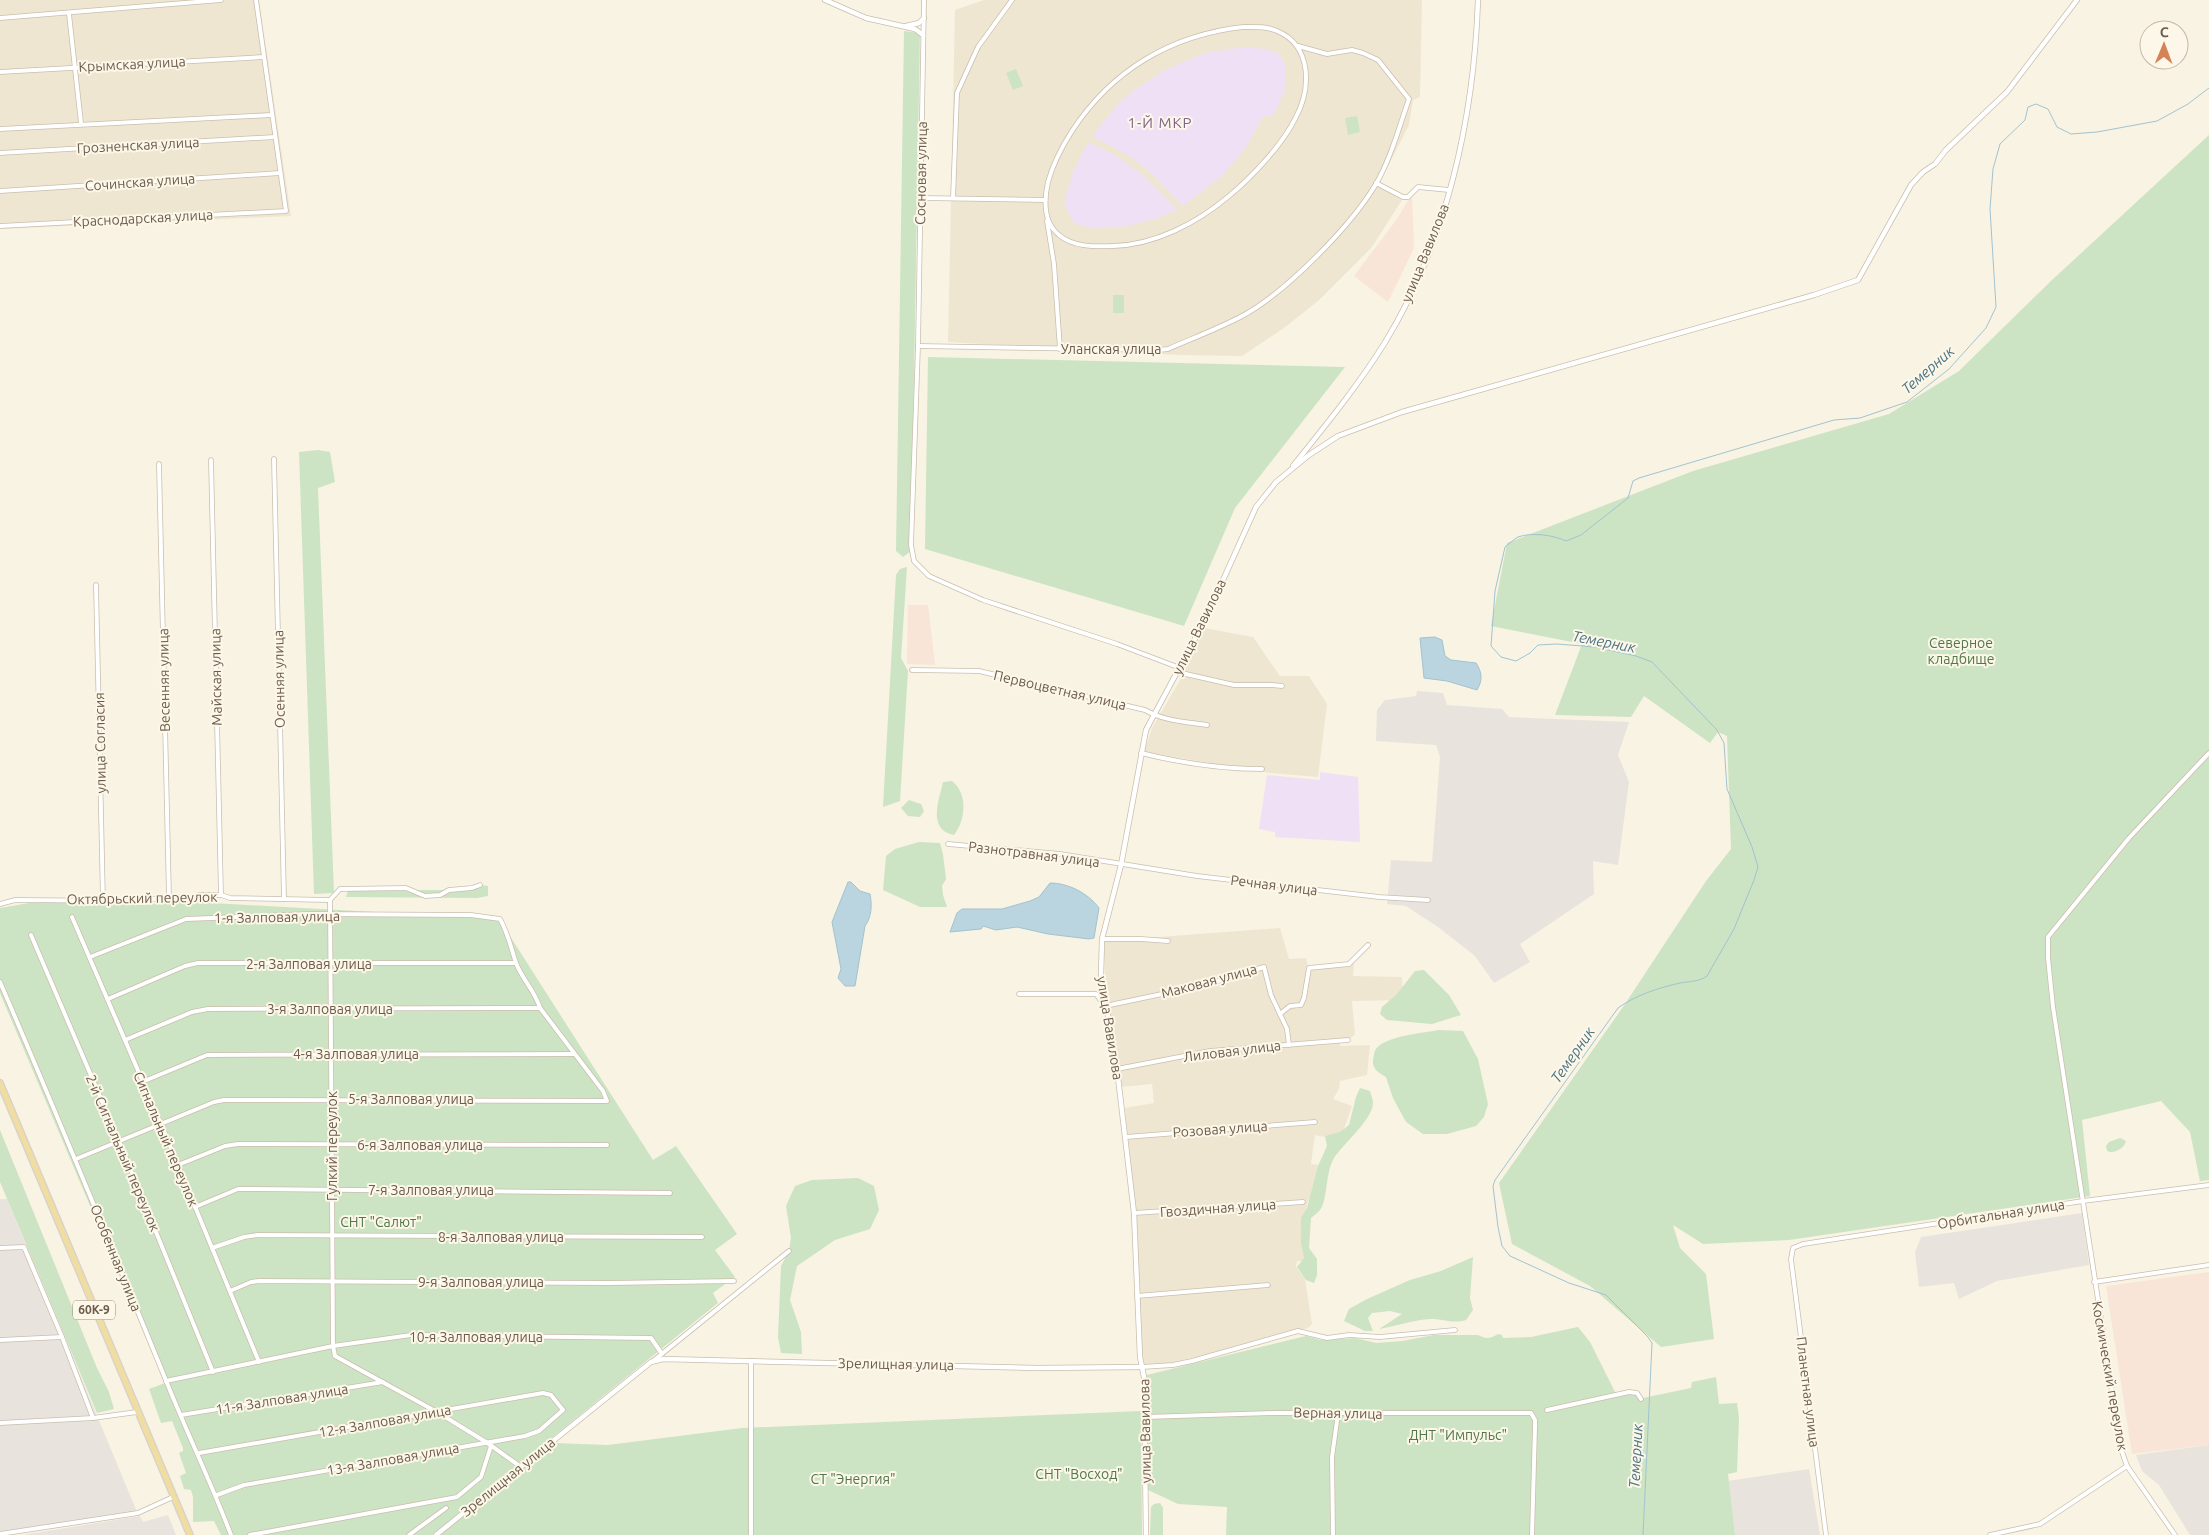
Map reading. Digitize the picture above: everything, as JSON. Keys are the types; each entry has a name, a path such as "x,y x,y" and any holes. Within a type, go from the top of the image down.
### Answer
{"main road":[{"name":"60К-9","path":"0,1083 190,1535"}],"street":[{"path":"0,18 69,14 220,0"},
{"path":"256,0 280,173"},
{"path":"825,0 866,18 915,29 923,36"},
{"name":"Сосновая улица","path":"924,0 918,346 911,545 914,561 929,576 983,600 1117,644 1178,670"},
{"path":"953,198 957,92 978,47 1012,0"},
{"name":"улица Вавилова","path":"1288,472 1326,424 1384,343 1406,303 1425,260 1449,190 1468,115 1476,45 1478,0"},
{"name":"улица Вавилова","path":"1146,1535 1145,1417 1140,1357 1134,1213 1117,1069 1101,976 1102,939 1121,865 1140,753 1146,730 1205,620 1256,508 1276,482 1309,455 1338,436 1402,412 1814,295 1858,280 1911,185 2007,92 2077,0"},
{"path":"69,14 81,124"},
{"path":"904,26 919,23 924,18"},
{"path":"1046,214 1058,234 1070,241 1100,247 1131,246 1141,243 1157,238 1202,216 1228,197 1254,173 1294,121 1305,92 1305,66 1298,46 1290,38 1276,30 1258,27 1243,27 1191,37 1151,56 1114,81 1083,115 1059,153 1050,174 1045,200 1046,214 1054,264 1060,349"},
{"name":"Уланская улица","path":"918,346 1168,349 1245,314 1309,265 1359,209 1376,183 1409,99 1378,60 1370,56 1352,50 1327,54 1298,46"},
{"name":"Крымская улица","path":"0,72 264,56"},
{"path":"0,129 271,115"},
{"name":"Грозненская улица","path":"0,153 275,137"},
{"name":"Сочинская улица","path":"0,191 280,173"},
{"name":"Краснодарская улица","path":"0,226 286,211 280,173"},
{"path":"1376,183 1403,197 1408,196 1418,187 1449,190"},
{"path":"920,198 1045,200"},
{"name":"Осенняя улица","path":"274,458 284,900"},
{"name":"Майская улица","path":"211,460 221,895"},
{"name":"Весенняя улица","path":"159,464 169,897"},
{"name":"улица Согласия","path":"96,584 103,902"},
{"name":"Первоцветная улица","path":"912,670 979,671 1146,710 1154,715 1172,720 1207,725"},
{"path":"1178,670 1234,685 1272,684 1282,686"},
{"path":"1140,753 1169,760 1231,769 1262,769"},
{"name":"Космический переулок","path":"2175,1535 2127,1466 2121,1449 2053,1007 2048,937 2129,838 2209,753"},
{"name":"Разнотравная улица","path":"948,844 1060,854 1121,865"},
{"name":"Речная улица","path":"1121,865 1350,894 1428,900"},
{"path":"330,900 340,889 406,888 425,896 440,895 449,890 472,888 480,885"},
{"name":"Октябрьский переулок","path":"0,904 15,900 140,901 169,897 192,898 199,895 221,895 230,898 330,900"},
{"name":"Гулкий переулок","path":"330,900 333,1346"},
{"name":"1-я Залповая улица","path":"90,957 186,919 330,915 471,915 500,919 506,928 516,963"},
{"name":"Сигнальный переулок","path":"72,918 108,998 259,1362"},
{"name":"2-й Сигнальный переулок","path":"31,935 119,1141 213,1372"},
{"path":"1102,939 1168,941"},
{"path":"1280,1014 1290,1006 1301,1005 1309,968 1349,964 1368,945"},
{"name":"2-я Залповая улица","path":"108,998 185,966 198,963 516,963"},
{"path":"516,963 538,1000 540,1008 574,1054"},
{"name":"Маковая улица","path":"1106,1006 1205,985 1264,967 1271,995 1287,1029 1289,1045"},
{"name":"Особенная улица","path":"0,982 76,1159 231,1535"},
{"path":"1019,994 1096,994 1106,1006"},
{"name":"3-я Залповая улица","path":"125,1040 192,1012 208,1009 540,1008"},
{"name":"Лиловая улица","path":"1117,1069 1210,1051 1348,1040"},
{"name":"5-я Залповая улица","path":"76,1159 214,1102 224,1100 332,1098 607,1101 603,1092 574,1054"},
{"name":"4-я Залповая улица","path":"142,1082 207,1055 574,1054"},
{"name":"Розовая улица","path":"1126,1137 1315,1122"},
{"name":"6-я Залповая улица","path":"178,1165 225,1146 238,1144 607,1145"},
{"name":"Орбитальная улица","path":"1794,1248 1803,1244 2083,1201 2209,1185"},
{"name":"7-я Залповая улица","path":"195,1207 238,1190 670,1193"},
{"name":"Гвоздичная улица","path":"1134,1213 1303,1202"},
{"name":"8-я Залповая улица","path":"212,1248 244,1237 257,1235 702,1237"},
{"path":"0,1248 24,1247 62,1337 93,1418"},
{"name":"Планетная улица","path":"1794,1248 1791,1260 1826,1535"},
{"name":"Зрелищная улица","path":"436,1535 789,1252"},
{"path":"2094,1282 2209,1265"},
{"name":"9-я Залповая улица","path":"230,1291 251,1282 610,1283 734,1281"},
{"path":"1137,1296 1268,1285"},
{"path":"1142,1368 1192,1361 1298,1331 1327,1338 1349,1334 1380,1337 1455,1330"},
{"name":"10-я Залповая улица","path":"166,1381 333,1346 411,1335 651,1338 662,1354"},
{"path":"0,1340 62,1337"},
{"path":"333,1346 335,1356 340,1360 437,1412 486,1442 521,1467"},
{"name":"Зрелищная улица","path":"651,1362 676,1358 1036,1368 1142,1368"},
{"path":"751,1361 751,1535"},
{"name":"11-я Залповая улица","path":"180,1415 384,1382"},
{"path":"1547,1410 1630,1392 1637,1393 1642,1399"},
{"name":"12-я Залповая улица","path":"198,1453 547,1393 563,1410"},
{"name":"13-я Залповая улица","path":"216,1495 244,1485 525,1436 540,1430 563,1410"},
{"path":"0,1424 93,1418 137,1412"},
{"name":"Верная улица","path":"1145,1417 1275,1413 1531,1413 1535,1420 1532,1535"},
{"path":"1333,1535 1332,1457 1338,1414"},
{"path":"250,1535 457,1497 481,1478 491,1446"},
{"path":"1990,1535 2040,1524 2127,1466"},
{"path":"0,1534 138,1513 174,1497"},
{"path":"409,1535 446,1508"}],"shaded area":[{"path":"0,0 259,0 291,216 0,229"},
{"path":"984,0 1422,0 1420,97 1413,100 1409,125 1378,186 1402,200 1372,247 1318,301 1284,328 1242,356 1179,355 948,342 955,10"},
{"path":"1243,47 1266,49 1279,54 1284,62 1286,73 1285,88 1281,100 1272,117 1264,115 1245,149 1221,177 1183,206 1152,174 1131,157 1092,136 1118,104 1133,91 1163,71 1204,53"},
{"path":"1088,142 1115,155 1142,174 1177,209 1161,217 1129,226 1094,228 1079,225 1073,221 1065,206 1066,195 1073,172"},
{"path":"1412,194 1414,248 1388,302 1354,276 1397,219"},
{"path":"908,605 928,605 935,665 907,664"},
{"path":"1204,628 1253,637 1280,676 1309,676 1327,704 1318,777 1270,773 1144,752 1152,728 1180,680"},
{"path":"1417,691 1443,693 1447,705 1502,709 1509,717 1629,722 1618,755 1629,782 1618,865 1593,861 1594,894 1520,944 1530,962 1494,983 1475,956 1438,927 1406,906 1387,904 1391,860 1432,862 1440,757 1436,745 1376,741 1377,710 1385,700 1416,696"},
{"path":"1320,772 1358,777 1360,842 1275,837 1275,832 1259,829 1267,775 1320,780"},
{"path":"1280,928 1289,959 1306,958 1309,970 1354,963 1353,976 1402,977 1403,1000 1352,1001 1355,1034 1348,1041 1340,1042 1340,1046 1370,1045 1367,1075 1340,1081 1339,1089 1333,1099 1352,1106 1340,1140 1315,1135 1311,1164 1322,1165 1307,1204 1303,1230 1304,1261 1297,1261 1296,1267 1305,1279 1312,1324 1308,1328 1233,1349 1140,1369 1135,1211 1125,1108 1154,1103 1152,1084 1121,1087 1106,1000 1105,941"},
{"path":"0,1199 7,1199 137,1512 0,1533"},
{"path":"2082,1213 2089,1265 1997,1281 1959,1299 1954,1283 1919,1287 1915,1252 1921,1237"},
{"path":"2209,1272 2209,1445 2132,1454 2106,1286"},
{"path":"2209,1445 2209,1535 2190,1535 2159,1485 2142,1471 2136,1455"},
{"path":"1809,1469 1820,1535 1735,1535 1728,1481"},
{"path":"168,1515 176,1535 22,1535 140,1516 143,1522"}],"green space":[{"path":"904,31 920,33 911,551 903,557 896,551"},
{"path":"1016,69 1023,86 1013,90 1006,73"},
{"path":"1357,116 1360,132 1348,135 1345,118"},
{"name":"Северное кладбище","path":"2209,135 2209,1180 2200,1181 2190,1132 2161,1101 2082,1120 2090,1196 1789,1240 1703,1244 1673,1225 1680,1248 1706,1274 1714,1339 1661,1347 1590,1286 1512,1244 1499,1183 1623,1007 1706,881 1731,849 1727,736 1718,732 1710,743 1644,696 1631,717 1555,715 1582,644 1491,626 1507,543 1693,471 1889,414 1959,371 2052,280"},
{"path":"1113,295 1124,295 1124,313 1113,313"},
{"path":"928,357 1345,367 1235,508 1184,626 925,549"},
{"path":"318,450 330,452 335,482 318,488 334,893 314,894 299,452"},
{"path":"907,567 901,658 908,671 900,801 883,807 896,575 900,569"},
{"path":"952,781 961,792 963,799 961,822 954,835 940,827 937,813 943,782"},
{"path":"909,800 921,804 924,811 920,817 908,816 901,808"},
{"path":"919,842 940,843 946,879 942,886 947,907 920,907 883,890 886,856 895,849"},
{"path":"480,885 488,886 488,896 477,898 346,897 348,890 473,890"},
{"name":"СНТ \"Салют\"","path":"176,901 499,919 653,1160 676,1146 737,1234 715,1250 735,1277 713,1293 718,1303 432,1535 221,1535 214,1521 193,1522 193,1497 191,1490 184,1489 180,1476 186,1473 179,1453 183,1451 183,1448 172,1421 161,1423 149,1389 165,1383 0,993 0,908 35,902 143,905"},
{"path":"1424,970 1449,995 1461,1015 1432,1024 1387,1020 1380,1014 1382,1007 1397,994 1415,971"},
{"path":"1439,1030 1463,1031 1478,1059 1488,1104 1484,1117 1476,1126 1447,1134 1423,1134 1406,1122 1393,1098 1386,1077 1375,1068 1373,1063 1374,1052 1387,1041"},
{"path":"1360,1088 1370,1091 1373,1102 1372,1109 1363,1124 1334,1158 1329,1171 1323,1205 1311,1218 1309,1248 1317,1259 1317,1275 1314,1283 1306,1280 1297,1267 1304,1258 1301,1242 1301,1218 1307,1208 1318,1166 1327,1146 1325,1136 1340,1132 1349,1125"},
{"path":"0,1130 97,1368 109,1392 114,1409 97,1413 0,1182"},
{"path":"2120,1138 2126,1141 2121,1148 2116,1151 2107,1151 2106,1146 2109,1142"},
{"path":"858,1178 874,1186 879,1210 870,1229 835,1240 797,1266 790,1300 801,1332 802,1354 781,1353 778,1337 781,1266 789,1251 791,1238 786,1206 795,1186 812,1180"},
{"path":"1473,1257 1470,1298 1473,1310 1466,1320 1457,1322 1436,1319 1424,1320 1379,1329 1402,1314 1390,1311 1372,1313 1368,1318 1373,1331 1365,1331 1344,1321 1349,1309 1367,1299 1410,1280 1441,1271"},
{"name":"ДНТ \"Импульс\"","path":"1578,1327 1590,1342 1617,1396 1637,1394 1643,1398 1691,1388 1692,1382 1716,1377 1719,1404 1737,1403 1739,1418 1737,1472 1728,1474 1735,1535 1226,1535 1227,1507 1178,1504 1148,1490 1145,1417 1147,1375 1306,1336 1321,1340 1355,1338 1376,1343 1402,1341 1434,1335 1478,1335 1488,1338 1498,1334 1502,1335 1503,1338 1531,1337"},
{"path":"1141,1411 1142,1535 437,1535 554,1443 608,1445 742,1428"},
{"path":"1160,1503 1163,1508 1163,1535 1150,1535 1151,1507 1154,1504"}],"water":[{"path":"1435,637 1442,640 1445,656 1451,660 1476,663 1481,676 1477,690 1447,681 1424,678 1420,638"},
{"path":"848,882 851,882 860,891 870,894 871,902 855,986 845,986 838,978 841,969 832,922"},
{"path":"1050,883 1071,887 1083,893 1099,908 1094,938 1048,934 1017,927 996,930 983,926 981,929 950,932 957,913 962,909 1002,909 1030,901 1039,897"}],"waterway":[{"name":"Темерник","path":"1643,1535 1652,1343 1606,1295 1569,1283 1510,1256 1502,1246 1493,1186 1495,1180 1618,1008 1648,992 1698,980 1707,976 1734,929 1758,867 1752,847 1727,789 1724,743 1717,730 1652,662 1636,656 1595,647 1557,644 1538,645 1530,653 1516,661 1501,657 1491,646 1495,591 1505,547 1516,538 1524,535 1542,535 1566,541 1581,535 1628,498 1633,481 1639,478 1834,420 1860,418 1907,402 1949,369 1986,328 1996,307 1990,209 1993,169 2000,144 2025,120 2028,107 2036,104 2048,109 2057,127 2071,134 2097,132 2157,121 2188,104 2209,88"}],"district":[{"name":"1-Й МКР","path":"1160,123"}],"park label":[{"name":"СНТ \"Восход\"","path":"1079,1474"},
{"name":"СТ \"Энергия\"","path":"853,1479"}]}
